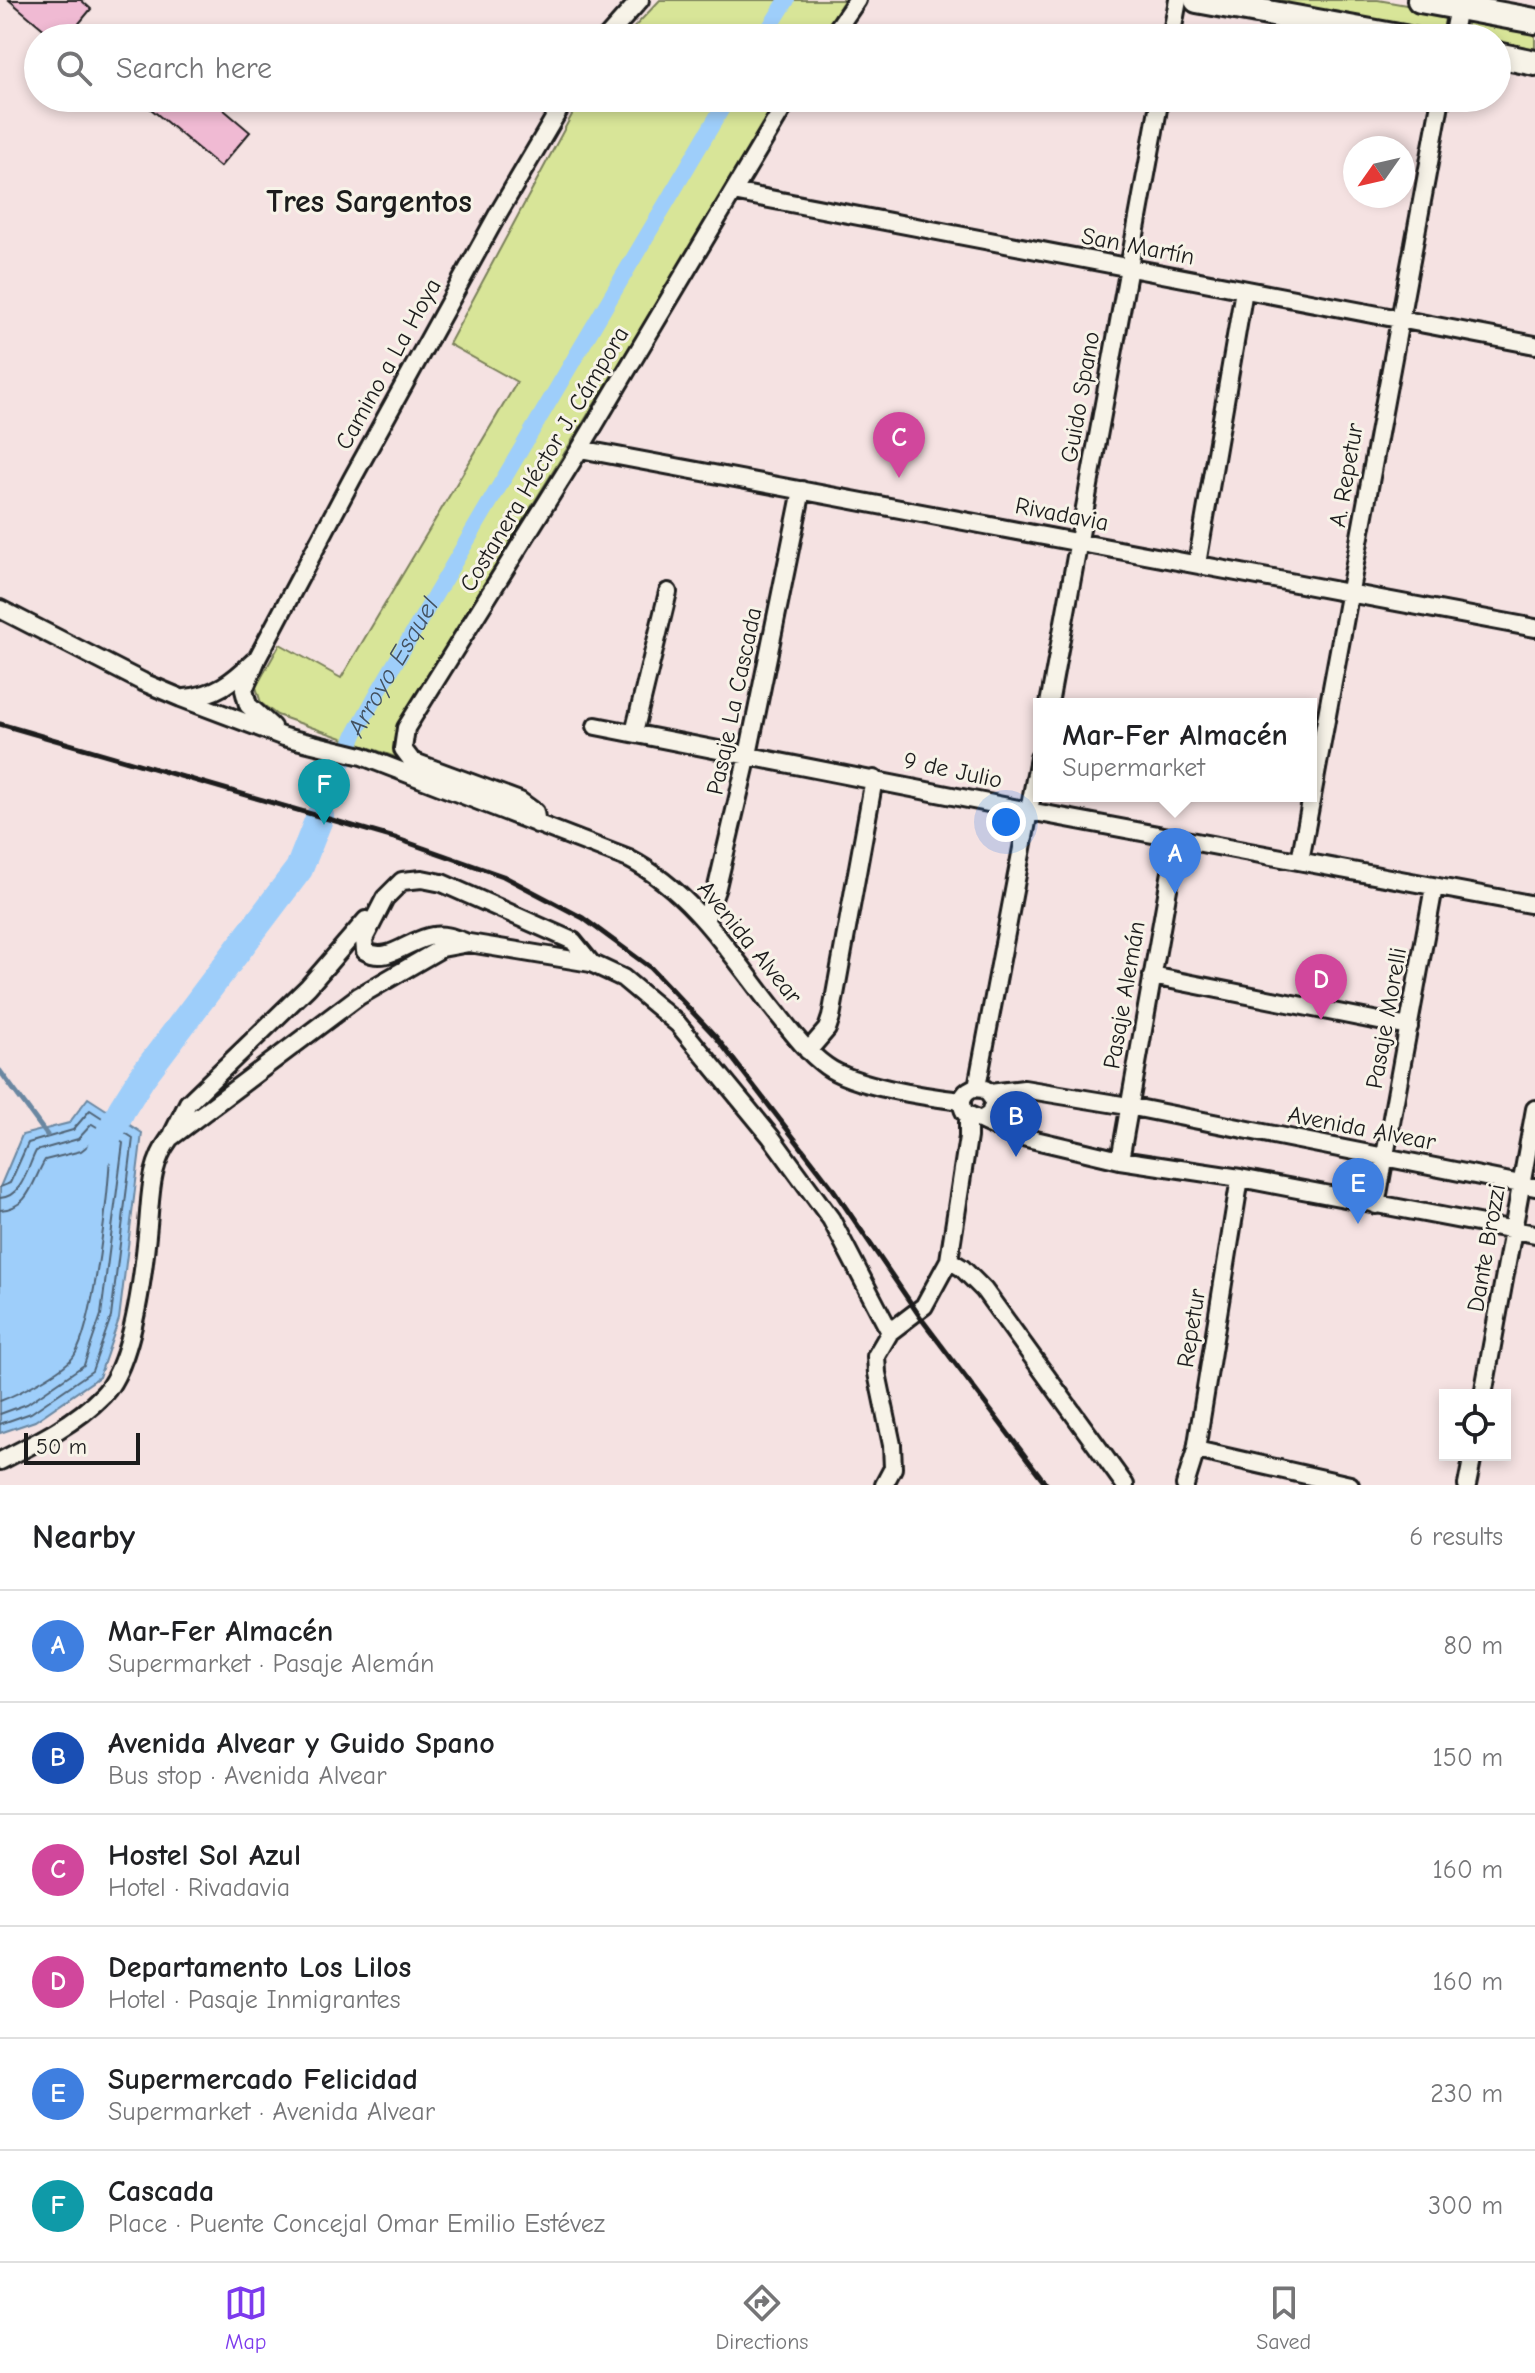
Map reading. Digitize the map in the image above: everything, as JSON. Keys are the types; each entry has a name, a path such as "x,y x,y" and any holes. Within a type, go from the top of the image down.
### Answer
{"highway":[{"path":"1197,0 1328,24"},
{"path":"1420,0 1535,21"},
{"path":"1511,58 1535,63"}],"street":[{"path":"619,24 640,0"},
{"path":"841,24 857,0"},
{"path":"1174,24 1178,0"},
{"path":"1455,24 1458,7"},
{"name":"Camino a La Hoya","path":"284,737 248,705 244,690 258,657 359,465 558,112"},
{"name":"Costanera Héctor J. Cámpora","path":"537,824 535,812 529,806 412,761 403,749 406,728 580,449 781,112"},
{"name":"Guido Spano","path":"1050,698 1157,112"},
{"name":"A. Repetur","path":"1317,768 1438,112"},
{"name":"San Martín","path":"733,192 1535,345"},
{"path":"1197,564 1244,290"},
{"name":"Rivadavia","path":"580,449 1535,628"},
{"name":"Pasaje La Cascada","path":"705,921 717,887 748,755 802,490"},
{"path":"634,733 668,592"},
{"name":"Camino a La Hoya","path":"0,609 181,698 284,737 362,756"},
{"name":"Camino a La Hoya","path":"181,698 203,696 219,690 258,657"},
{"name":"9 de Julio","path":"596,726 1029,811 1535,905"},
{"name":"Avenida Alvear","path":"362,756 651,870 705,921 808,1051 827,1067 861,1082 972,1114 1010,1134 1120,1160 1240,1178 1535,1234"},
{"path":"808,1051 827,1029 831,1017 874,779"},
{"path":"972,1114 990,1114 994,1106 983,1090 1033,790"},
{"name":"A. Repetur","path":"1300,861 1311,802"},
{"name":"Pasaje Alemán","path":"1120,1160 1177,838"},
{"path":"0,1461 40,1441 78,1416 105,1394 121,1366 144,1269 152,1177 158,1154 188,1103 308,987 402,881 422,879 442,883 573,941 591,963"},
{"name":"Pasaje Morelli","path":"1376,1205 1434,887"},
{"path":"385,898 364,939 365,951 374,957 385,956 406,944 430,936 444,935 469,943 591,963 623,978 678,1024 771,1137 831,1219 890,1332"},
{"path":"170,1138 359,996 442,948 469,943"},
{"path":"1152,976 1409,1027"},
{"name":"Avenida Alvear","path":"983,1090 1024,1089 1128,1106 1528,1186"},
{"path":"884,1485 893,1468 892,1445 876,1356 890,1332 924,1306 949,1260 972,1114 967,1091 983,1090"},
{"name":"Dante Brozzi","path":"1484,1389 1513,1230 1528,1186 1535,1109"},
{"name":"Repetur","path":"1185,1485 1196,1450 1240,1178"},
{"path":"949,1260 984,1290 1125,1485"},
{"path":"1196,1450 1350,1485"},
{"path":"1467,1485 1472,1461"}],"green space":[{"path":"660,0 844,0 829,24 637,24"},
{"path":"1264,0 1378,0 1446,12 1444,24 1403,24"},
{"path":"1468,20 1490,24 1467,24"},
{"path":"1511,28 1535,32 1535,52 1511,48"},
{"path":"573,112 773,112 397,726 394,742 401,759 277,715 261,703 256,687 280,644 341,678 517,382 449,344"}],"water":[{"path":"88,1098 142,1133 119,1319 99,1377 35,1421 0,1433 0,1187 22,1135 69,1123"}],"building":[{"path":"9,0 81,0 91,9 79,24 37,24"},
{"path":"155,112 226,112 250,132 220,167"}],"waterway":[{"name":"Arroyo Esquel","path":"772,24 787,0"},
{"name":"Arroyo Esquel","path":"320,816 356,732 378,692 720,112"},
{"name":"Arroyo Esquel","path":"100,1152 142,1077 299,869 320,816"},
{"path":"0,1071 47,1135"}],"railway":[{"path":"0,724 398,839 503,876 583,918 651,968 716,1037 831,1186 923,1321 1047,1485"}],"place":[{"name":"Hostel Sol Azul","path":"899,478"},
{"name":"Cascada","path":"324,825"},
{"name":"Mar-Fer Almacén","path":"1175,894"},
{"name":"Departamento Los Lilos","path":"1321,1020"},
{"name":"Avenida Alvear y Guido Spano","path":"1016,1157"},
{"name":"Supermercado Felicidad","path":"1358,1224"}],"district":[{"name":"Tres Sargentos","path":"369,201"}]}
